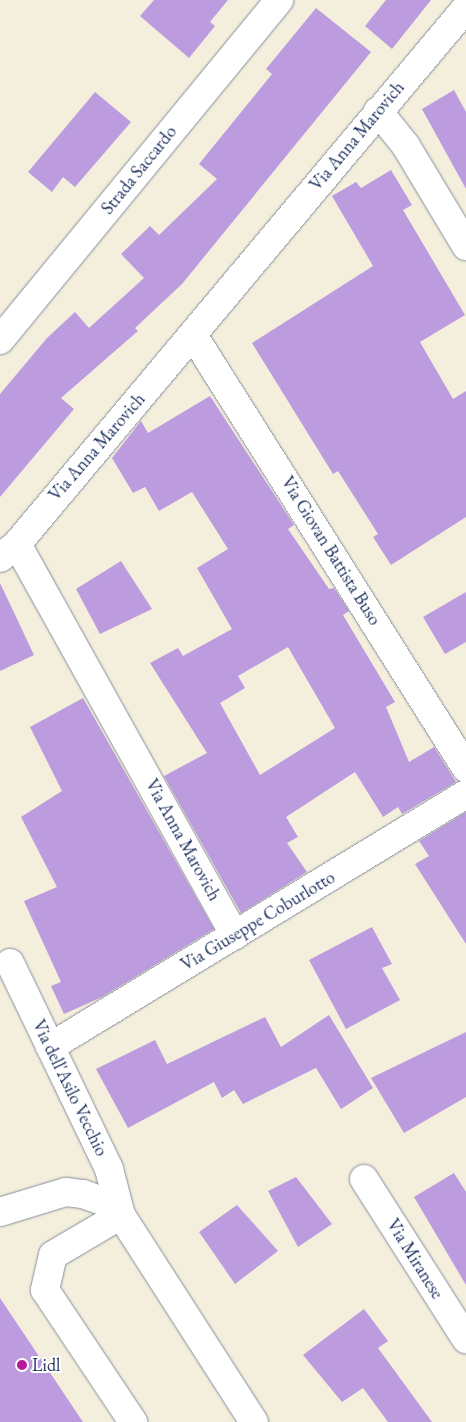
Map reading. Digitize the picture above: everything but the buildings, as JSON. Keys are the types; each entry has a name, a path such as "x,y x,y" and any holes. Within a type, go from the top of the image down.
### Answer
{"street":[{"name":"Strada Saccardo","path":"0,340 279,0"},
{"name":"Via Anna Marovich","path":"235,935 9,551 193,335 378,111 466,8"},
{"path":"378,111 406,146 466,246"},
{"name":"Via Giovan Battista Buso","path":"193,335 466,768"},
{"name":"Via Giuseppe Coburlotto","path":"50,1047 466,794"},
{"name":"Via dell'Asilo Vecchio","path":"10,963 109,1169 120,1215"},
{"name":"Via Miranese","path":"364,1179 466,1339"},
{"name":"Via dell'Asilo Vecchio","path":"0,1212 66,1192 83,1194 105,1202 120,1215 254,1422"},
{"path":"120,1215 52,1256 45,1290 133,1422"}],"place":[{"name":"Lidl","path":"22,1365"}]}
